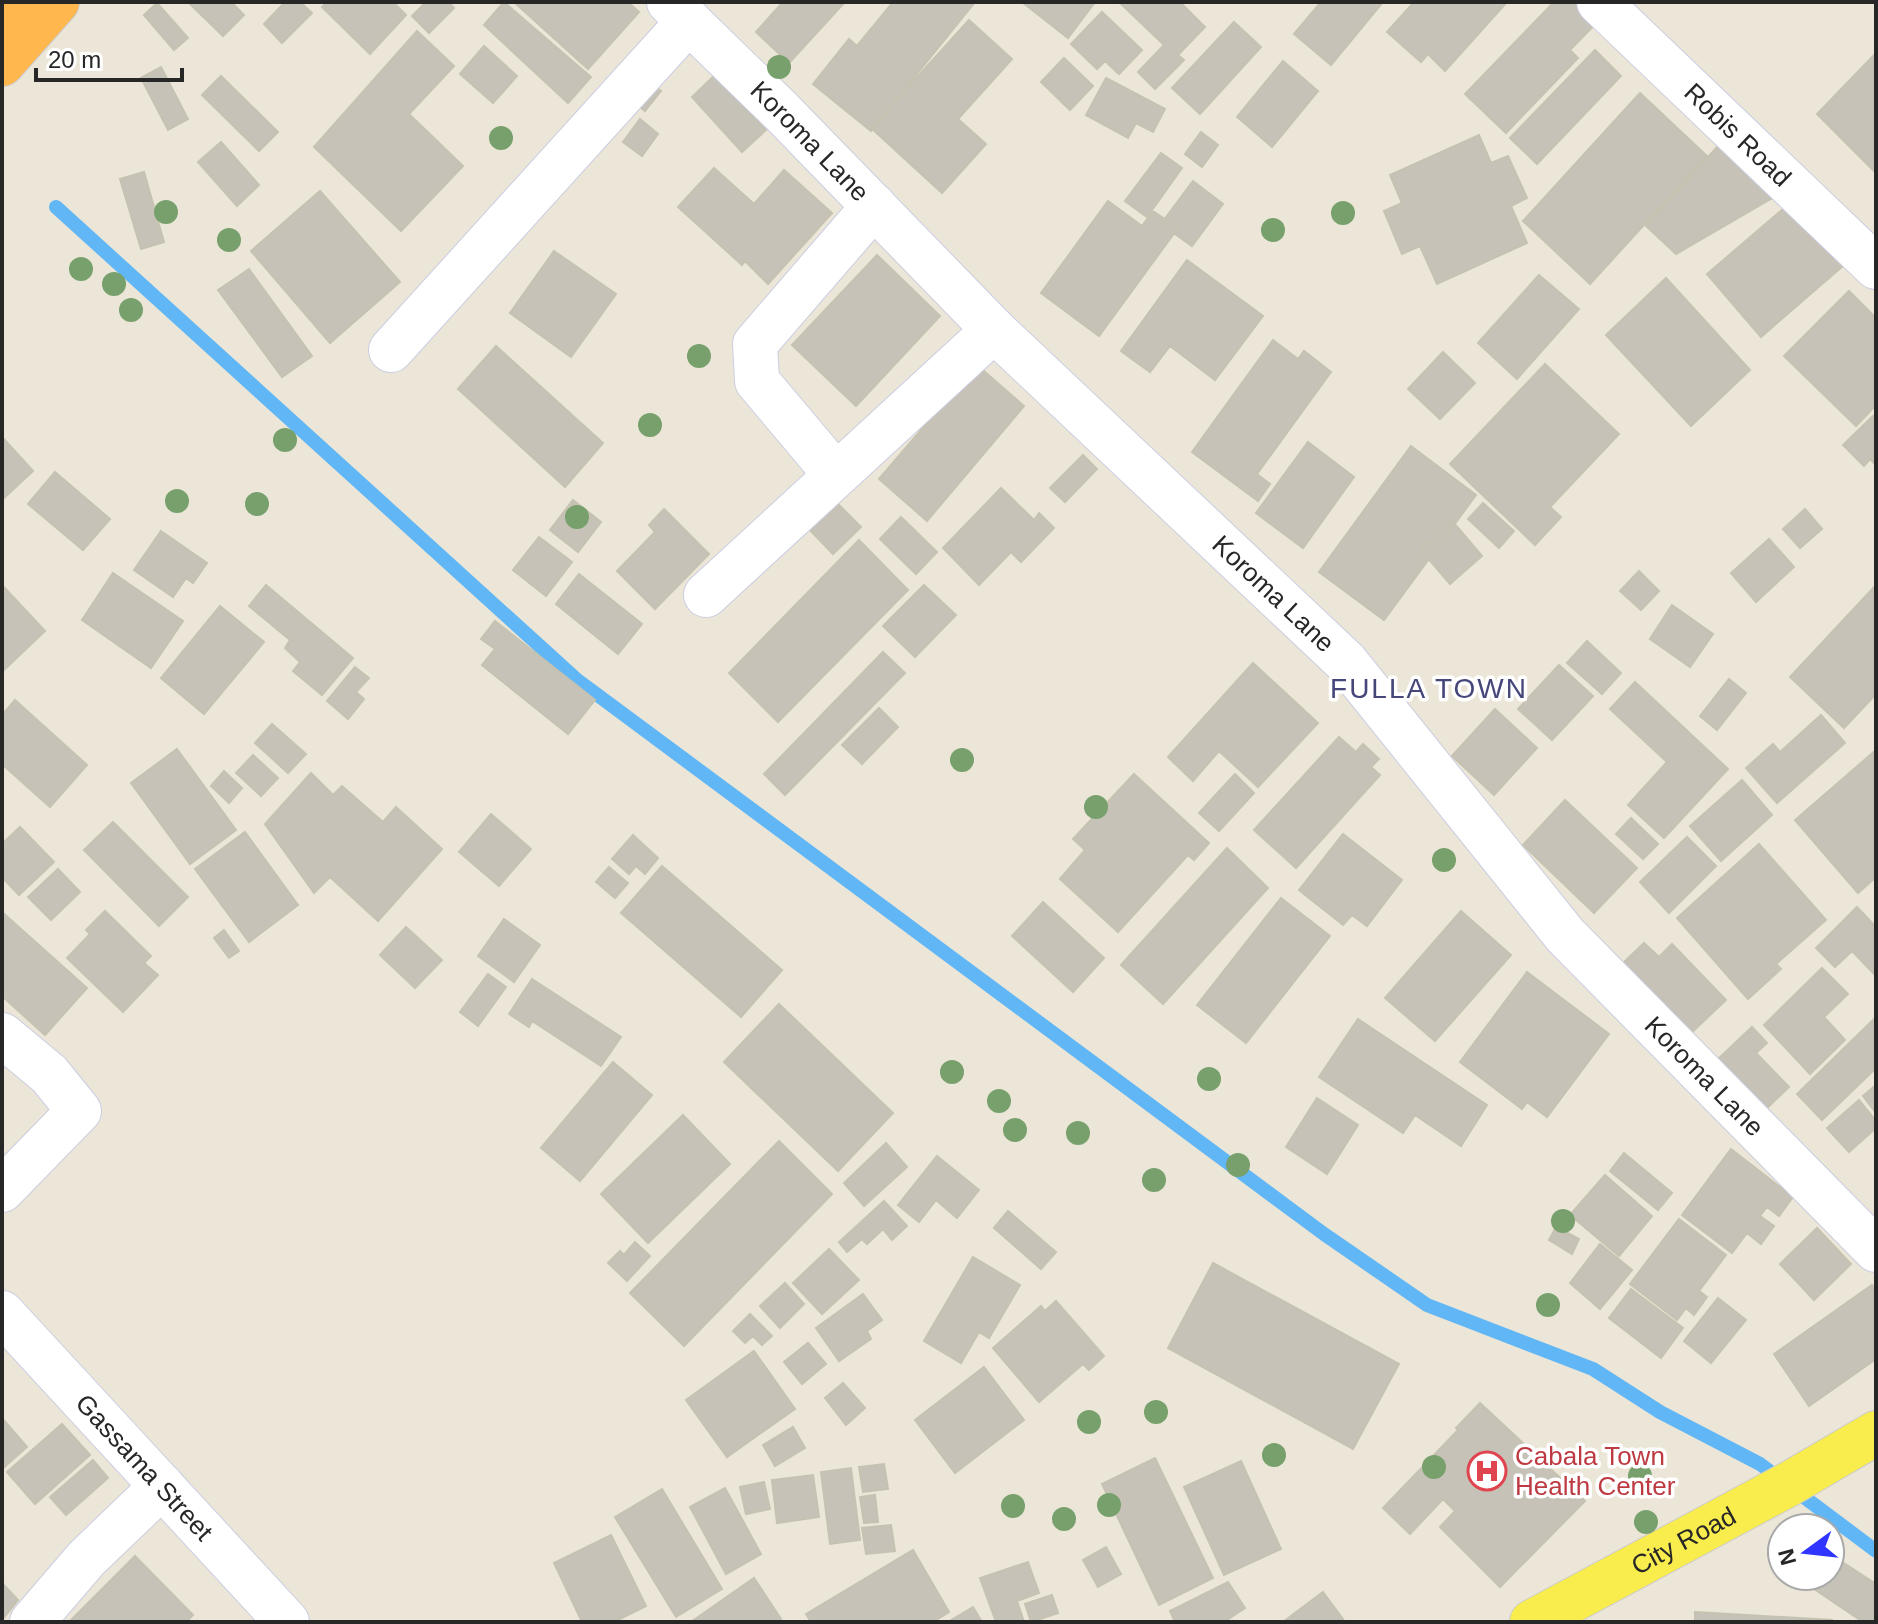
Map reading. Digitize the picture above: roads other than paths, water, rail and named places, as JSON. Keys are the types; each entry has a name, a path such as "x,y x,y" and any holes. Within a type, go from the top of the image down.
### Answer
{"highway":[{"path":"2,13 12,2"},
{"path":"2,64 57,2"}],"main road":[{"name":"City Road","path":"1532,1622 1789,1484 1876,1433"}],"street":[{"name":"Robis Road","path":"1599,2 1876,267"},
{"name":"Koroma Lane","path":"679,12 994,330 1346,662 1565,935 1876,1250"},
{"path":"391,350 679,12"},
{"path":"836,475 757,381 755,344 874,206"},
{"path":"706,595 994,330"},
{"path":"2,1035 49,1074 79,1111 2,1190"},
{"name":"Gassama Street","path":"2,1313 287,1622"},
{"path":"32,1622 86,1559 162,1486"}],"waterway":[{"path":"56,207 576,679 1324,1234 1427,1305 1593,1369 1660,1412 1760,1464 1876,1551"}],"place":[{"name":"Cabala Town Health Center","path":"1487,1471"}],"district":[{"name":"FULLA TOWN","path":"1429,688"}]}
